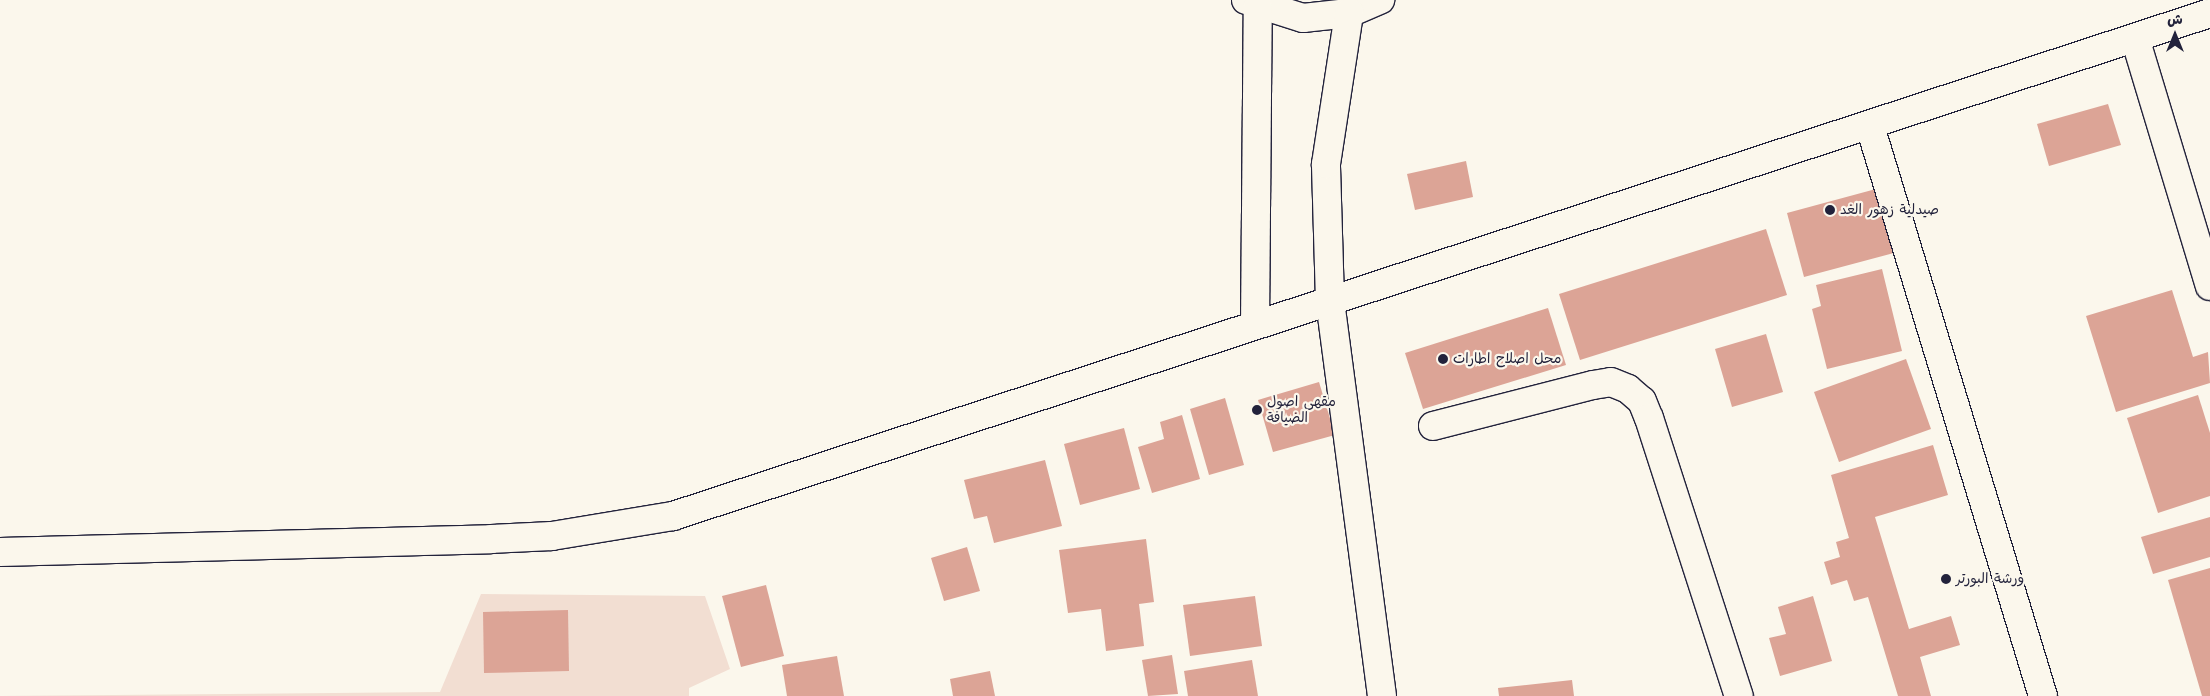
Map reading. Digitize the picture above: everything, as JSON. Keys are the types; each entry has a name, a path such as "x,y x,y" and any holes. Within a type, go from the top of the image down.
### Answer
{"street":[{"path":"1255,325 1252,4 1303,18 1349,14 1380,0"},
{"path":"0,552 491,539 613,528 732,500 1255,325 1870,126 2210,13"},
{"path":"1349,14 1326,164 1330,301 1382,696"},
{"path":"2135,38 2210,286"},
{"path":"1870,126 2043,696"},
{"path":"1433,426 1593,385 1611,382 1628,388 1642,401 1649,418 1739,696"}],"shaded area":[{"path":"481,594 705,596 730,669 689,688 689,696 0,696 440,692"}],"building":[{"path":"2108,104 2121,145 2049,166 2037,124"},
{"path":"1466,161 1473,197 1415,210 1407,174"},
{"path":"1887,186 1905,250 1804,277 1787,213"},
{"path":"1766,229 1787,295 1580,360 1559,294"},
{"path":"1882,269 1902,351 1827,369 1812,309 1821,306 1816,285"},
{"path":"2172,290 2193,357 2208,352 2210,383 2116,412 2086,316"},
{"path":"1548,308 1566,365 1423,409 1405,353"},
{"path":"1766,334 1783,392 1732,407 1715,349"},
{"path":"1906,359 1931,429 1839,462 1814,392"},
{"path":"1319,382 1335,435 1273,452 1258,400"},
{"path":"2198,395 2210,433 2210,496 2158,513 2127,418"},
{"path":"1225,398 1244,465 1209,475 1190,409"},
{"path":"1182,415 1200,479 1152,493 1138,447 1164,439 1160,422"},
{"path":"1124,428 1140,489 1080,505 1064,444"},
{"path":"1933,445 1948,495 1875,517 1909,629 1951,616 1960,645 1920,657 1931,696 1898,696 1868,597 1854,601 1847,580 1831,585 1824,562 1840,557 1836,542 1849,538 1831,475"},
{"path":"1045,460 1062,526 994,543 987,516 974,519 964,480"},
{"path":"2210,517 2210,557 2153,574 2141,537"},
{"path":"1146,539 1154,602 1139,604 1144,646 1106,651 1101,609 1068,613 1059,550"},
{"path":"967,547 980,591 944,601 931,558"},
{"path":"2210,568 2210,696 2202,696 2168,580"},
{"path":"766,585 784,656 741,667 722,596"},
{"path":"1255,596 1262,646 1190,656 1183,605"},
{"path":"1813,596 1832,661 1780,676 1769,638 1786,634 1778,607"},
{"path":"568,610 569,671 484,673 483,612"},
{"path":"1172,655 1178,694 1148,696 1142,660"},
{"path":"837,656 844,696 787,696 782,665"},
{"path":"1252,660 1258,696 1188,696 1184,671"},
{"path":"990,671 995,696 953,696 950,679"},
{"path":"1572,680 1574,696 1499,696 1498,688"}],"place":[{"name":"صيدلية زهور الغد","path":"1830,210"},
{"name":"محل اصلاح اطارات","path":"1443,359"},
{"name":"مقهى اصول الضيافة","path":"1257,410"},
{"name":"ورشة البورتر","path":"1946,579"}]}
